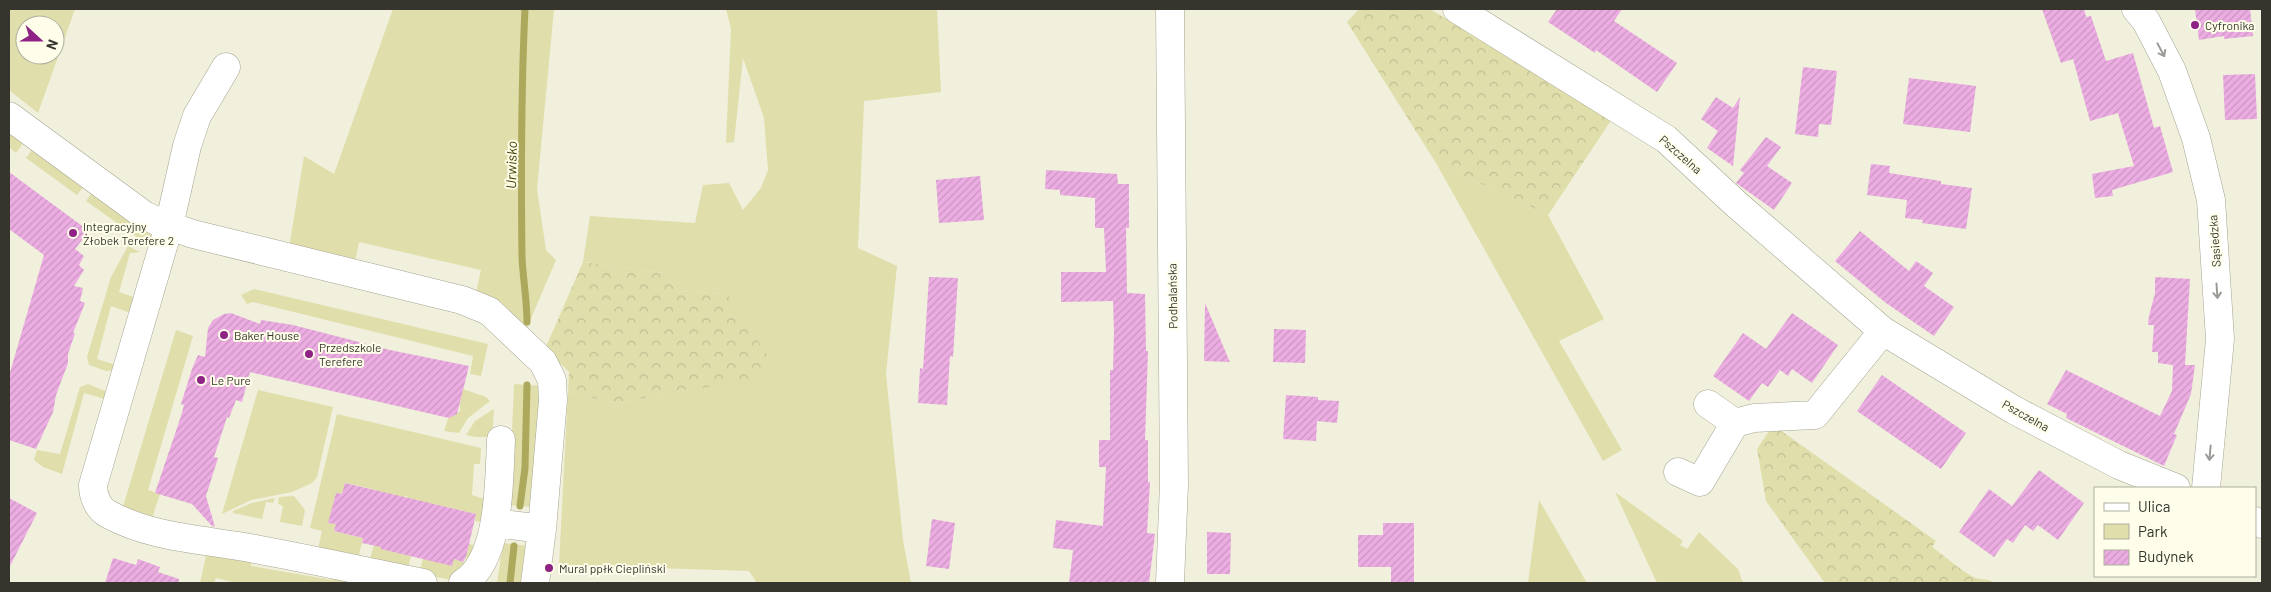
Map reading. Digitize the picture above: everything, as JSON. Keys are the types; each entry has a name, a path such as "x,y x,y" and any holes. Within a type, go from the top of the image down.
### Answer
{"street":[{"name":"Podhalańska","path":"1170,9 1174,484 1170,583"},
{"name":"Pszczelna","path":"1457,9 1666,139 1736,204 1883,330 2014,410 2119,464 2174,487"},
{"name":"Sąsiedzka","path":"2136,9 2146,21 2172,71 2196,138 2211,200 2220,339 2206,487"},
{"path":"226,67 197,116 176,187 169,226 93,485 93,494 108,515 176,537 241,546 423,583"},
{"path":"9,116 144,215 169,226 462,300 489,311 543,362 552,380 553,400 542,529 534,583"},
{"path":"1678,472 1700,482 1735,423 1754,418 1815,416 1883,330"},
{"path":"1708,404 1735,423"},
{"path":"463,583 471,576 482,558 496,523 501,440"},
{"path":"496,523 542,529"}],"green space":[{"path":"9,9 75,9 65,37 65,15 15,15 15,65 55,65 38,113 9,90"},
{"path":"393,9 554,9 537,189 546,250 556,260 527,328 476,293 481,270 359,242 355,262 289,248 304,156 334,174"},
{"path":"726,9 937,9 941,92 864,101 858,248 897,266 886,374 903,540 911,583 757,583 749,571 559,565 568,393 619,403 686,390 727,294 678,291 664,273 583,262 590,216 695,223 703,185 729,183 743,210 761,188 768,170 764,118 743,58 734,142 726,143 731,29"},
{"path":"1359,9 1430,9 1612,119 1548,215 1436,163 1347,22"},
{"path":"9,130 24,142 16,153 9,147"},
{"path":"34,147 85,185 77,195 26,158"},
{"path":"1436,163 1548,215 1604,319 1559,341 1622,450 1603,461"},
{"path":"93,191 150,232 152,235 151,247 86,201"},
{"path":"128,246 140,252 130,253 119,292 136,298 131,313 111,306 97,359 116,365 113,370 106,371 89,365 87,357 111,277"},
{"path":"583,262 664,273 678,291 727,294 768,356 759,381 686,390 619,403 568,393 569,372 545,349"},
{"path":"254,289 488,344 481,376 470,374 473,356 253,302 247,304 241,295"},
{"path":"176,330 193,336 148,490 160,494 152,518 122,510"},
{"path":"88,384 105,391 107,393 105,399 84,393 62,474 43,467 34,460 37,450 60,454 80,387"},
{"path":"514,384 542,386 533,507 509,505"},
{"path":"463,389 486,397 490,401 468,418 459,433 444,431 449,416 454,416 460,411"},
{"path":"258,390 333,407 317,477 312,483 292,492 251,500 222,514"},
{"path":"494,409 492,437 466,435 475,421"},
{"path":"337,414 481,448 480,464 474,464 472,495 484,499 487,523 475,521 476,514 434,504 433,509 416,505 417,498 414,504 406,502 407,496 405,496 403,502 394,500 395,493 392,499 375,495 376,490 346,483 342,494 336,493 329,523 336,524 334,531 363,538 358,559 318,549 322,531 310,528"},
{"path":"1773,425 1936,541 1932,547 1971,576 1994,583 1825,583 1766,501 1757,449"},
{"path":"1615,492 1683,541 1680,545 1687,549 1699,532 1738,569 1743,583 1657,583"},
{"path":"294,496 305,510 302,526 280,522 283,506 278,504 279,497"},
{"path":"275,498 273,503 266,502 262,519 233,513 233,511 252,503"},
{"path":"1539,500 1587,583 1528,583"},
{"path":"375,541 382,542 381,549 413,549 407,571 369,563"},
{"path":"503,543 528,546 522,583 497,583"},
{"path":"469,544 478,546 477,554 451,580 419,573 425,552 465,562"},
{"path":"207,551 252,556 251,566 332,580 335,572 369,583 237,583 216,578 214,583 200,583"}],"building":[{"path":"1557,9 1622,9 1614,21 1677,63 1657,92 1596,50 1595,53 1548,22"},
{"path":"2042,9 2084,9 2086,17 2091,16 2106,61 2133,53 2154,128 2160,126 2173,172 2112,190 2113,196 2095,198 2092,174 2134,166 2118,113 2090,121 2073,59 2061,63"},
{"path":"2195,9 2250,9 2253,36 2224,39 2224,36 2199,40"},
{"path":"1803,67 1837,71 1831,125 1819,124 1818,137 1795,134"},
{"path":"2255,74 2257,119 2225,120 2223,75"},
{"path":"1909,78 1976,86 1970,132 1903,124"},
{"path":"1716,97 1733,108 1740,97 1733,166 1707,148 1718,131 1701,119"},
{"path":"1766,137 1781,147 1767,166 1792,183 1774,210 1736,183 1744,173 1740,170"},
{"path":"1871,164 1890,166 1889,173 1941,181 1941,184 1972,188 1966,229 1922,223 1923,220 1905,218 1907,200 1867,195"},
{"path":"1046,170 1117,174 1118,184 1129,184 1129,228 1126,228 1127,293 1145,294 1146,351 1148,351 1145,440 1148,440 1148,482 1150,482 1147,533 1155,534 1149,583 1069,583 1073,550 1053,548 1056,520 1103,526 1106,467 1099,467 1099,440 1110,440 1110,370 1113,370 1114,332 1113,301 1061,302 1061,272 1106,272 1104,228 1095,228 1095,198 1060,195 1060,190 1045,189"},
{"path":"9,172 89,231 75,249 84,256 79,265 84,270 74,286 83,288 80,301 85,303 73,333 75,333 68,354 68,363 56,395 53,412 36,449 9,440 9,376 44,255 9,229"},
{"path":"980,176 984,220 939,223 936,180"},
{"path":"1860,231 1909,271 1916,261 1933,273 1924,286 1954,307 1934,336 1886,303 1835,261"},
{"path":"929,277 958,278 953,357 950,356 947,405 918,403 920,368 923,369"},
{"path":"2155,277 2190,279 2185,365 2195,365 2191,394 2174,434 2177,435 2164,466 2066,418 2067,414 2047,404 2066,370 2160,416 2172,391 2173,365 2158,363 2158,352 2152,352 2154,325 2148,325 2155,293"},
{"path":"1205,303 1229,360 1230,362 1204,361"},
{"path":"231,313 260,324 261,320 293,325 390,350 469,366 457,414 449,418 250,372 242,402 236,400 229,418 227,417 214,457 218,458 206,496 215,527 212,526 192,504 155,493 181,416 184,405 181,404 192,369 198,355 205,357 208,328 213,320 224,314"},
{"path":"1792,313 1838,345 1812,383 1792,369 1788,376 1780,370 1768,387 1762,383 1749,401 1713,376 1743,333 1766,349"},
{"path":"1274,329 1306,330 1305,363 1273,362"},
{"path":"1882,375 1966,433 1941,469 1857,411"},
{"path":"1286,395 1318,397 1318,400 1339,401 1337,423 1317,421 1316,441 1283,439"},
{"path":"2039,470 2084,503 2058,540 2038,525 2033,531 2025,525 2013,543 2007,539 1994,557 1959,532 1989,489 2012,506"},
{"path":"345,483 476,514 466,557 463,562 454,559 452,566 381,549 381,547 362,543 363,538 334,531 336,524 328,523 336,493 342,494"},
{"path":"9,498 37,513 9,568"},
{"path":"932,519 955,523 949,569 926,566"},
{"path":"1383,523 1414,523 1414,583 1391,583 1391,567 1358,567 1358,535 1383,535"},
{"path":"1207,532 1231,533 1230,574 1207,574"},
{"path":"113,558 136,565 138,559 160,567 158,572 179,579 179,583 105,583"}],"waterway":[{"name":"Urwisko","path":"525,9 521,164 522,257 527,322"},
{"name":"Urwisko","path":"520,506 525,468 527,385"},
{"name":"Urwisko","path":"510,583 514,546"}],"place":[{"name":"Cyfronika","path":"2195,25"},
{"name":"Integracyjny Żłobek Terefere 2","path":"73,233"},
{"name":"Baker House","path":"224,335"},
{"name":"Przedszkole Terefere","path":"309,354"},
{"name":"Le Pure","path":"201,380"},
{"name":"Mural ppłk Ciepliński","path":"549,568"}]}
